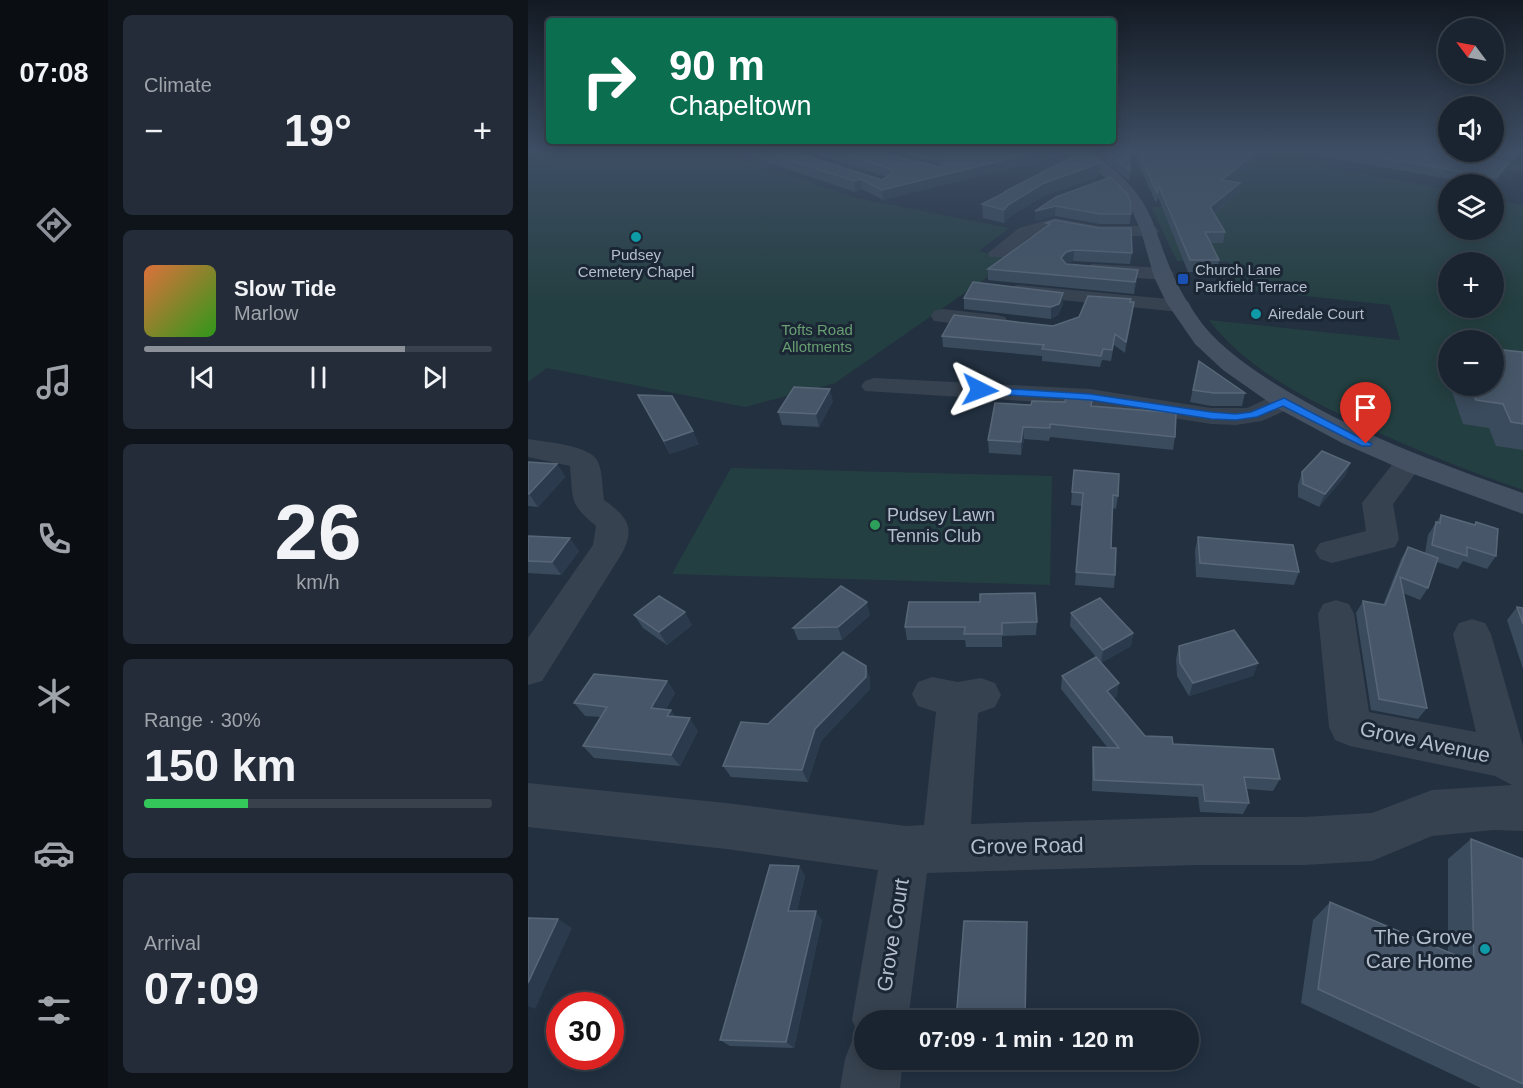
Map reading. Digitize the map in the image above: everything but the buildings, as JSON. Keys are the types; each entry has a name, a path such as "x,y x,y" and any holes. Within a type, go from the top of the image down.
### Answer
{"main road":[{"path":"1131,201 1139,207 1150,231 1164,274 1180,306 1199,334 1235,368 1284,402 1408,463 1523,504"}],"street":[{"path":"1009,228 1031,212"},
{"path":"997,254 1025,232 1055,223 1099,231 1150,231"},
{"path":"1076,248 1093,239 1099,231"},
{"path":"1073,269 1164,274"},
{"path":"995,289 1075,306 1180,306"},
{"path":"942,316 1020,324"},
{"path":"874,386 1090,397 1211,416 1236,417 1253,415 1284,402"},
{"path":"528,669 609,547 612,522 589,504 584,462 574,456 529,440"},
{"path":"1332,551 1383,539 1377,503 1408,463"},
{"name":"Grove Avenue","path":"1336,614 1350,728 1514,763"},
{"path":"1472,634 1514,763"},
{"name":"Grove Court","path":"883,1010 926,849 957,697"},
{"name":"Grove Road","path":"528,805 926,849 1316,841 1372,837 1432,813 1494,807 1523,808"},
{"path":"870,1088 872,1070"}],"green space":[{"name":"Tofts Road Allotments","path":"528,201 870,201 1009,228 979,251 1012,260 835,383 745,407 547,368 528,382"},
{"path":"1191,201 1438,201 1438,240 1504,240 1504,201 1523,205 1523,490 1402,443 1299,394 1241,354 1209,320 1400,340 1390,305 1238,289 1229,262 1177,261 1151,207 1184,206"},
{"name":"Pudsey Lawn Tennis Club","path":"731,468 1052,476 1050,585 672,574"}],"place":[{"name":"Pudsey Cemetery Chapel","path":"636,237"},
{"name":"Church Lane Parkfield Terrace","path":"1183,279"},
{"name":"Airedale Court","path":"1256,314"},
{"name":"Pudsey Lawn Tennis Club","path":"875,525"},
{"name":"The Grove Care Home","path":"1485,949"}],"route":[{"path":"980,390 1090,397 1211,416 1236,417 1253,415 1284,402 1366,444"}]}
